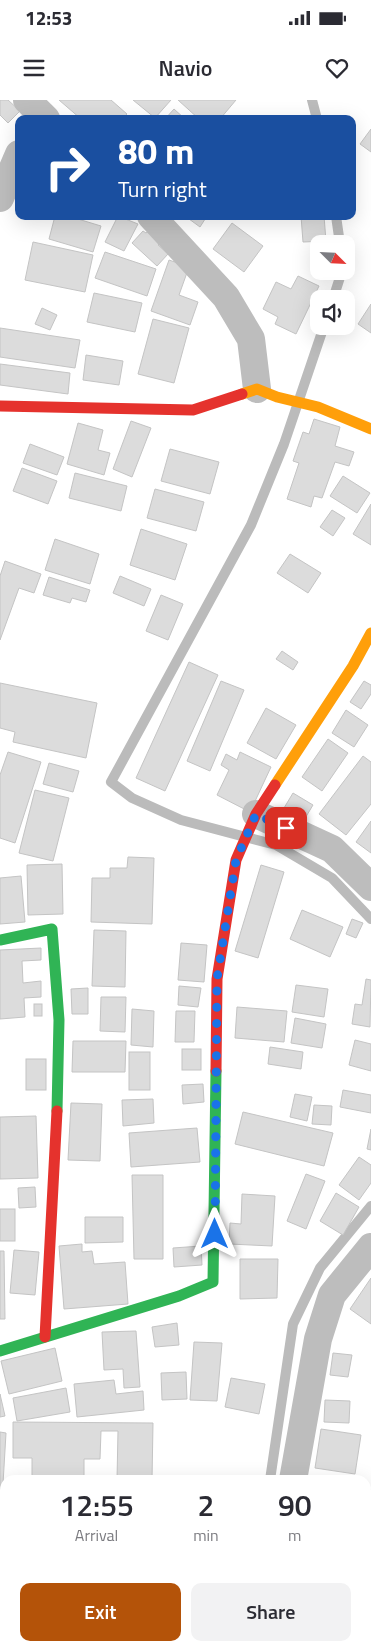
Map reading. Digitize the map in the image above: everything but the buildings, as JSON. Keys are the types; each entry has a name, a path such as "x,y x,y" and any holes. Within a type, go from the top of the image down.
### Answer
{"street":[{"path":"0,198 15,163"},
{"path":"155,220 226,297 251,339 267,393"},
{"path":"0,406 193,410 267,393 318,407 371,429"},
{"path":"0,1351 180,1296 213,1282 217,979 236,860 256,814 353,666 371,633"},
{"path":"256,814 332,849 371,887"},
{"path":"0,940 52,929 58,1029 57,1114 45,1337"},
{"path":"294,1475 318,1338 332,1295 371,1247"}],"waterway":[{"path":"312,100 316,115"},
{"path":"337,220 339,235"},
{"path":"336,290 339,280"},
{"path":"321,335 284,444 251,525 111,782 132,798 181,820 276,845 332,878 371,919"},
{"path":"271,1475 293,1324 320,1268 371,1206"}],"traffic: fast":[{"path":"0,940 52,929 59,1020 57,1111"},
{"path":"0,1351 179,1296 213,1282 216,1071"}],"traffic: slow":[{"path":"242,394 257,389 277,397 318,407 371,429"},
{"path":"275,785 353,666 371,633"}],"traffic: jam":[{"path":"0,406 193,410 242,394"},
{"path":"216,1071 217,979 236,860 256,814 275,785"},
{"path":"45,1337 57,1111"}],"route":[{"path":"215,1234 217,979 236,860 256,814 286,828"}]}
